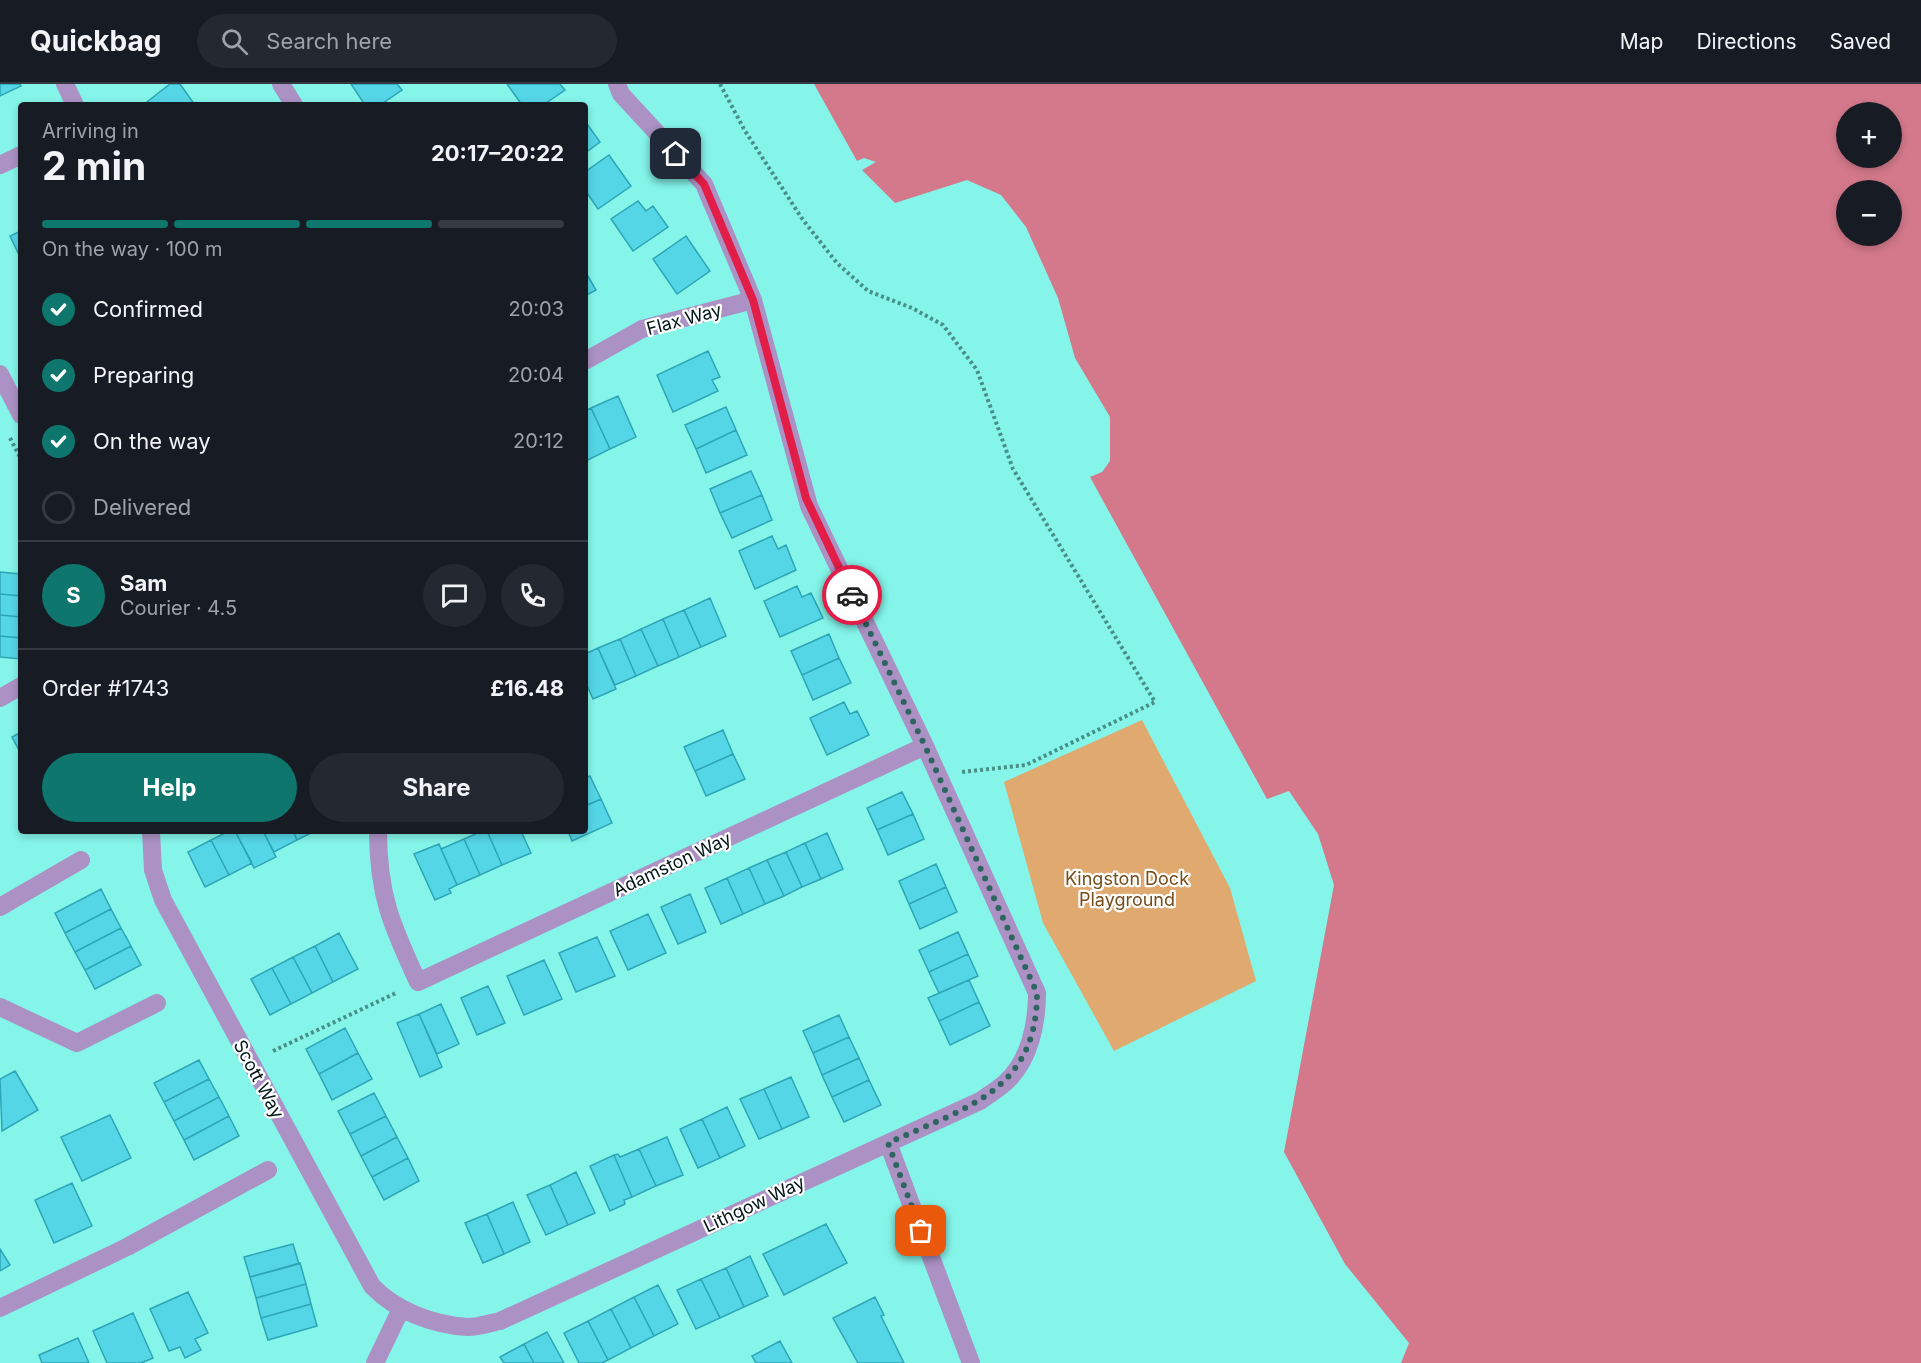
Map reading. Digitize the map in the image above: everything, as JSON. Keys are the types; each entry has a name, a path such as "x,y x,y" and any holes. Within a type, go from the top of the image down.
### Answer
{"street":[{"path":"65,84 74,102"},
{"path":"281,84 292,102"},
{"name":"Lithgow Way","path":"401,1309 436,1322 470,1327 500,1321 980,1101 1008,1080 1027,1050 1037,1019 1037,993 925,746 806,498 753,300 704,184 621,94 617,84"},
{"path":"0,165 18,156"},
{"name":"Flax Way","path":"588,359 642,329 753,300"},
{"path":"0,374 18,409"},
{"path":"0,698 18,688"},
{"name":"Adamston Way","path":"418,982 925,746"},
{"name":"Scott Way","path":"151,834 149,844 153,870 163,900 372,1286 385,1299 401,1309"},
{"path":"378,834 378,870 391,924 418,982"},
{"path":"0,907 81,860"},
{"path":"0,1007 77,1043 157,1004"},
{"path":"888,1143 971,1363"},
{"path":"0,1308 128,1247 268,1170"},
{"path":"375,1363 401,1309"}],"path":[{"path":"720,84 758,150 803,220 837,263 868,291 912,308 943,325 977,370 1013,469 1155,702 1026,765 938,774"},
{"path":"249,1062 418,982"}],"green space":[{"name":"Kingston Dock Playground","path":"1142,720 1230,888 1256,981 1114,1051 1043,923 1004,782"}],"shaded area":[{"path":"814,84 1921,84 1921,1363 1401,1363 1409,1343 1345,1264 1284,1152 1334,885 1318,834 1289,791 1267,799 1090,477 1102,472 1110,461 1110,417 1075,358 1058,298 1026,227 1001,195 967,180 895,203 862,170 876,162 864,158 857,161"}],"building":[{"path":"0,84 20,84 21,86 0,96"},
{"path":"170,84 180,84 193,102 147,102"},
{"path":"351,84 397,84 402,90 384,102 363,102"},
{"path":"507,84 560,84 565,90 547,102 520,102"},
{"path":"588,125 600,142 588,151"},
{"path":"609,155 631,186 598,209 588,194 588,170"},
{"path":"638,201 646,211 653,206 668,227 633,251 611,219"},
{"path":"18,232 18,253 10,236"},
{"path":"686,236 710,271 677,294 653,259"},
{"path":"588,276 596,290 588,294"},
{"path":"708,351 720,377 712,380 718,391 673,412 657,375"},
{"path":"618,396 636,437 610,449 591,408"},
{"path":"726,407 736,430 696,449 685,425"},
{"path":"591,408 610,449 588,460 588,410"},
{"path":"736,430 747,455 706,473 696,449"},
{"path":"751,471 762,495 720,513 710,489"},
{"path":"762,495 772,520 732,538 720,513"},
{"path":"772,536 778,549 786,545 796,570 755,589 739,551"},
{"path":"0,572 18,574 18,596 0,594"},
{"path":"797,586 802,597 811,593 823,618 780,637 764,601"},
{"path":"0,594 18,596 18,617 0,615"},
{"path":"710,598 726,636 701,647 684,610"},
{"path":"684,610 701,647 679,657 663,619"},
{"path":"0,615 18,617 18,638 0,636"},
{"path":"663,619 679,657 658,666 641,629"},
{"path":"641,629 658,666 636,676 620,639"},
{"path":"829,634 839,658 802,675 791,651"},
{"path":"0,636 18,638 18,659 0,657"},
{"path":"620,639 636,676 615,685 598,648"},
{"path":"598,648 616,689 593,699 588,688 588,653"},
{"path":"839,658 851,683 813,700 802,675"},
{"path":"844,702 850,714 857,711 869,735 827,755 810,718"},
{"path":"723,730 733,754 695,771 684,747"},
{"path":"18,734 18,748 12,737"},
{"path":"733,754 745,779 706,796 695,771"},
{"path":"590,776 601,799 588,805 588,777"},
{"path":"902,792 913,814 877,830 867,808"},
{"path":"601,799 612,823 588,834 588,805"},
{"path":"913,814 924,839 888,855 877,830"},
{"path":"827,833 843,869 821,879 805,843"},
{"path":"223,834 237,834 252,863 229,875 211,840"},
{"path":"237,834 264,834 276,857 254,868"},
{"path":"265,834 294,834 297,840 274,852"},
{"path":"294,834 309,834 297,840"},
{"path":"475,834 488,834 502,865 480,875 464,839"},
{"path":"488,834 522,834 531,853 502,865"},
{"path":"569,834 588,834 572,841"},
{"path":"464,839 480,875 457,885 441,849"},
{"path":"211,840 229,875 205,887 188,852"},
{"path":"805,843 821,879 802,887 786,852"},
{"path":"439,844 457,885 449,889 451,893 435,900 414,854"},
{"path":"786,852 802,887 784,896 767,860"},
{"path":"767,860 784,896 765,904 749,868"},
{"path":"936,864 946,887 909,904 899,881"},
{"path":"749,868 765,904 743,914 727,878"},
{"path":"727,878 743,914 721,924 705,888"},
{"path":"946,887 957,912 920,929 909,904"},
{"path":"101,889 111,909 65,933 55,913"},
{"path":"690,894 706,932 678,944 661,907"},
{"path":"111,909 121,928 75,952 65,933"},
{"path":"648,914 666,953 628,970 610,931"},
{"path":"121,928 131,946 85,970 75,952"},
{"path":"958,932 968,954 929,972 919,950"},
{"path":"339,933 358,969 333,982 315,946"},
{"path":"597,937 615,976 576,992 559,953"},
{"path":"131,946 141,965 95,989 85,970"},
{"path":"315,946 333,982 312,993 293,957"},
{"path":"968,954 978,976 939,993 929,972"},
{"path":"293,957 312,993 291,1004 272,968"},
{"path":"544,960 562,999 524,1015 507,976"},
{"path":"272,968 291,1004 270,1015 251,979"},
{"path":"969,980 979,1002 939,1021 928,998"},
{"path":"488,986 505,1023 477,1035 461,998"},
{"path":"979,1002 990,1026 950,1045 939,1021"},
{"path":"441,1004 459,1044 437,1054 419,1014"},
{"path":"419,1014 442,1067 420,1077 397,1023"},
{"path":"839,1015 849,1037 813,1053 803,1031"},
{"path":"345,1028 358,1053 319,1074 306,1049"},
{"path":"849,1037 859,1058 822,1075 813,1053"},
{"path":"358,1053 372,1079 332,1100 319,1074"},
{"path":"859,1058 869,1080 832,1097 822,1075"},
{"path":"199,1060 209,1079 164,1102 154,1083"},
{"path":"15,1071 38,1110 2,1131 0,1079"},
{"path":"791,1077 809,1117 782,1129 764,1089"},
{"path":"209,1079 219,1097 174,1121 164,1102"},
{"path":"869,1080 881,1105 844,1122 832,1097"},
{"path":"764,1089 782,1129 759,1139 740,1099"},
{"path":"374,1093 386,1116 350,1134 338,1111"},
{"path":"219,1097 229,1116 184,1140 174,1121"},
{"path":"727,1107 745,1146 720,1158 702,1119"},
{"path":"110,1115 131,1158 82,1181 61,1137"},
{"path":"229,1116 239,1136 194,1160 184,1140"},
{"path":"386,1116 397,1137 361,1156 350,1134"},
{"path":"702,1119 720,1158 698,1168 680,1129"},
{"path":"397,1137 408,1158 372,1177 361,1156"},
{"path":"667,1137 683,1175 656,1186 639,1149"},
{"path":"639,1149 656,1186 632,1197 614,1155 618,1154 620,1157"},
{"path":"614,1155 632,1197 624,1200 625,1204 610,1211 590,1166"},
{"path":"408,1158 419,1181 384,1200 372,1177"},
{"path":"576,1172 595,1213 568,1225 550,1185"},
{"path":"72,1183 92,1226 54,1243 35,1200"},
{"path":"550,1185 568,1225 546,1235 527,1195"},
{"path":"513,1202 530,1242 504,1254 487,1214"},
{"path":"487,1214 504,1254 483,1263 465,1223"},
{"path":"826,1224 847,1263 784,1295 763,1254"},
{"path":"293,1244 299,1264 250,1277 244,1257"},
{"path":"0,1249 10,1265 0,1271"},
{"path":"750,1256 768,1296 744,1307 726,1268"},
{"path":"300,1263 306,1284 256,1298 250,1277"},
{"path":"726,1268 744,1307 720,1318 701,1279"},
{"path":"701,1279 720,1318 696,1329 677,1290"},
{"path":"306,1284 311,1304 261,1318 256,1298"},
{"path":"658,1285 678,1324 654,1336 634,1297"},
{"path":"188,1292 208,1333 195,1339 201,1350 185,1358 180,1347 169,1351 150,1309"},
{"path":"634,1297 654,1336 631,1348 611,1309"},
{"path":"875,1297 884,1315 881,1316 904,1363 858,1363 833,1318"},
{"path":"311,1304 317,1326 268,1340 261,1318"},
{"path":"611,1309 631,1348 608,1360 588,1321"},
{"path":"133,1313 153,1358 141,1363 107,1363 93,1331"},
{"path":"588,1321 608,1360 602,1363 579,1363 564,1333"},
{"path":"547,1332 564,1363 534,1363 524,1344"},
{"path":"78,1338 89,1363 42,1363 39,1355"},
{"path":"780,1341 792,1363 756,1363 752,1356"},
{"path":"524,1344 534,1363 504,1363 500,1357"}],"way so far":[{"path":"852,595 925,746 1037,993 1037,1019 1027,1050 1008,1080 980,1101 888,1143 921,1231"}],"route":[{"path":"676,154 704,184 753,300 806,498 852,595"}]}
